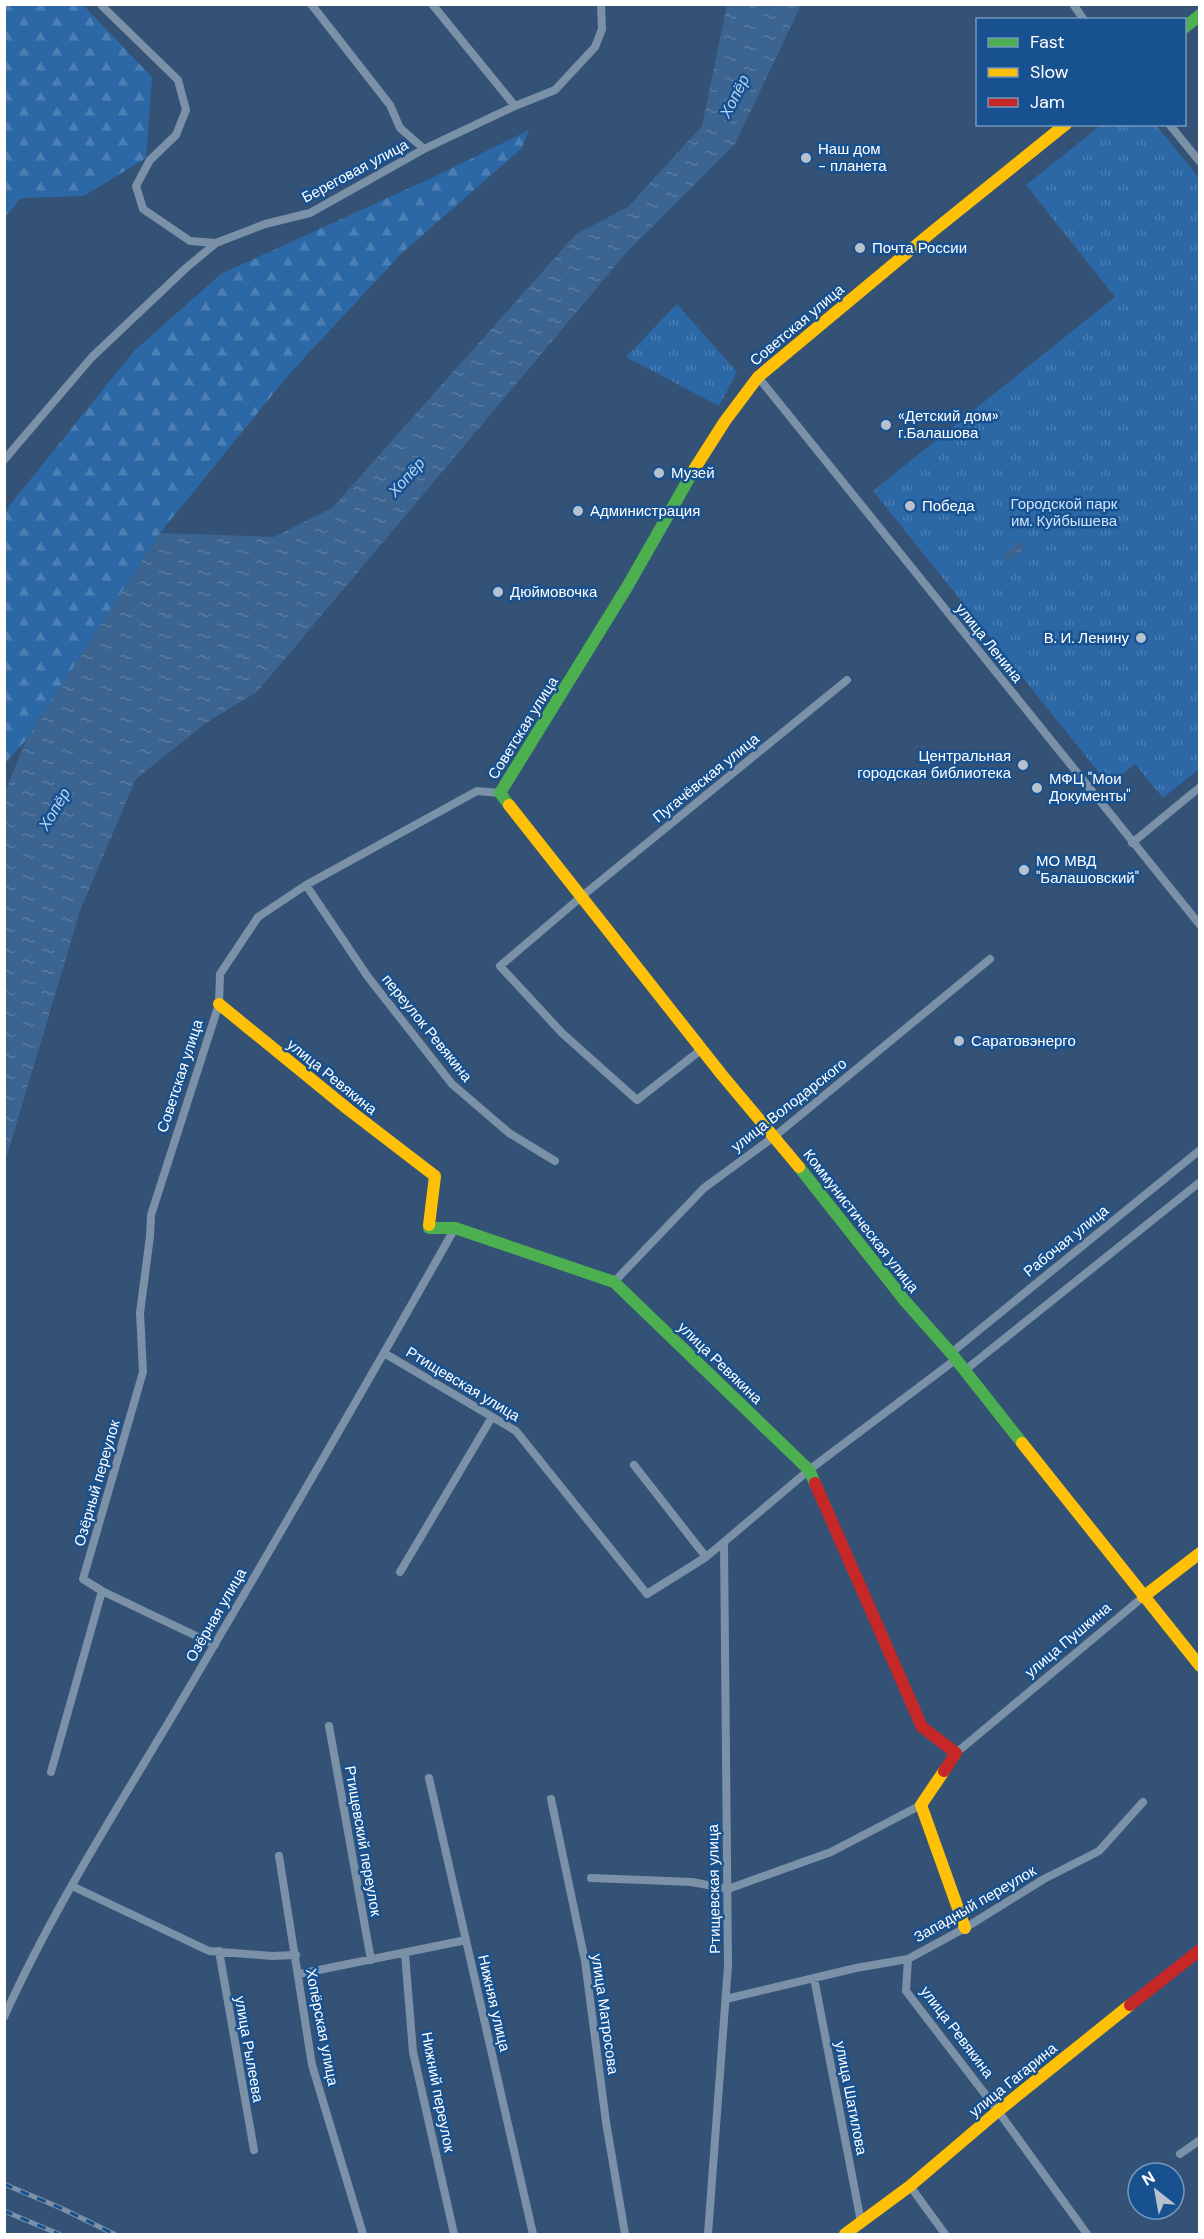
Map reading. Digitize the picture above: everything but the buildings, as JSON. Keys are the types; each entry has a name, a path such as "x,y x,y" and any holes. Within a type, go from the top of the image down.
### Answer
{"street":[{"path":"311,4 390,105 400,128 424,149"},
{"path":"432,4 515,106"},
{"name":"Береговая улица","path":"4,460 92,357 143,307 216,243 265,224 310,213 424,149 515,106 555,90 595,46 602,29 601,4"},
{"path":"1073,4 1083,18"},
{"path":"102,6 178,80 186,110 176,135 150,160 136,186 143,209 190,242 216,243"},
{"path":"1186,27 1200,15"},
{"name":"Советская улица","path":"142,1372 140,1313 151,1215 219,1004 220,974 258,917 306,885 477,791 500,793 627,587 690,476 725,421 758,377 1064,126"},
{"path":"1171,126 1200,162"},
{"name":"улица Ленина","path":"758,377 1200,925"},
{"name":"Пугачёвская улица","path":"702,1049 638,1100 562,1033 500,966 847,680"},
{"path":"1132,843 1200,787"},
{"name":"Коммунистическая улица","path":"500,793 702,1049 776,1136 905,1301 953,1357 1200,1666"},
{"name":"переулок Ревякина","path":"306,885 368,977 452,1084 509,1133 555,1161"},
{"name":"улица Володарского","path":"614,1282 704,1188 776,1136 990,959"},
{"name":"улица Ревякина","path":"219,1004 349,1110 435,1176 429,1228 455,1228 614,1282 809,1470 922,1727 956,1752"},
{"name":"Рабочая улица","path":"953,1357 1200,1150"},
{"path":"964,1371 1200,1182"},
{"name":"Озёрная улица","path":"4,2017 30,1960 72,1886 215,1645 455,1228"},
{"name":"Ртищевская улица","path":"384,1353 516,1431 647,1594 706,1557 809,1470 953,1357"},
{"name":"Озёрный переулок","path":"142,1372 83,1579 102,1591 215,1645"},
{"path":"400,1572 492,1417"},
{"path":"634,1465 706,1557"},
{"name":"Ртищевская улица","path":"708,2235 726,1999 728,1889 724,1542"},
{"name":"улица Пушкина","path":"956,1752 1143,1597 1200,1553"},
{"path":"51,1772 102,1591"},
{"name":"Ртищевский переулок","path":"329,1726 371,1960"},
{"path":"591,1878 692,1882 728,1889 831,1852 921,1805 956,1752"},
{"name":"Нижняя улица","path":"429,1778 533,2235"},
{"name":"улица Матросова","path":"551,1799 585,1961 606,2122 625,2235"},
{"name":"Западный переулок","path":"726,1999 908,1959 965,1928 1044,1879 1099,1851 1143,1802"},
{"path":"921,1805 965,1928"},
{"name":"Хопёрская улица","path":"279,1856 312,2065 363,2235"},
{"path":"72,1886 209,1951 296,1955"},
{"path":"299,1974 465,1940"},
{"name":"улица Гагарина","path":"845,2235 910,2186 998,2111 1200,1950"},
{"name":"улица Рылеева","path":"219,1951 254,2150"},
{"name":"Нижний переулок","path":"405,1954 413,2052 454,2235"},
{"name":"улица Ревякина","path":"908,1959 906,1991 998,2111 1088,2235"},
{"name":"улица Шатилова","path":"814,1978 861,2222"},
{"path":"1180,2154 1200,2140"},
{"path":"910,2186 945,2235"}],"green space":[{"path":"5,4 83,5 152,77 146,158 84,196 21,198 5,217"},
{"name":"Городской парк им. Куйбышева","path":"1100,126 1157,126 1199,178 1199,769 1163,798 1135,764 1109,785 873,491 1115,297 1026,185"},
{"path":"529,130 522,148 402,253 291,372 160,533 26,740 5,763 5,515 9,506 134,351 221,274 440,174"},
{"path":"677,304 737,372 719,406 626,357"}],"water":[{"name":"Хопёр","path":"727,5 801,5 735,144 627,252 257,692 207,722 136,779 81,908 5,1162 5,792 26,740 160,533 274,537 332,508 576,234 628,207 702,126"},
{"path":"1020,540 1025,548 1008,561 1003,554"}],"railway":[{"path":"4,2184 114,2234"},
{"path":"4,2211 59,2234"}],"traffic: fast":[{"path":"1186,26 1200,15"},
{"path":"509,805 500,793 627,587 695,468"},
{"path":"799,1167 1022,1443"},
{"path":"429,1225 429,1228 455,1228 614,1282 809,1470 815,1483"}],"traffic: slow":[{"path":"695,468 725,421 758,377 1064,126"},
{"path":"509,805 722,1075 799,1167"},
{"path":"219,1004 349,1110 435,1176 429,1225"},
{"path":"1022,1443 1200,1666"},
{"path":"1143,1597 1200,1553"},
{"path":"944,1771 921,1805 965,1928"},
{"path":"845,2234 910,2186 998,2111 1130,2005"}],"traffic: jam":[{"path":"815,1483 922,1727 956,1753 944,1771"},
{"path":"1130,2005 1200,1950"}],"place":[{"name":"Наш дом - планета","path":"806,158"},
{"name":"Почта России","path":"860,248"},
{"name":"«Детский дом» г.Балашова","path":"886,425"},
{"name":"Музей","path":"659,473"},
{"name":"Победа","path":"910,506"},
{"name":"Администрация","path":"578,511"},
{"name":"Дюймовочка","path":"498,592"},
{"name":"В. И. Ленину","path":"1141,638"},
{"name":"Центральная городская библиотека","path":"1023,765"},
{"name":"МФЦ \"Мои Документы\"","path":"1037,788"},
{"name":"МО МВД \"Балашовский\"","path":"1024,870"},
{"name":"Саратовэнерго","path":"959,1041"}]}
